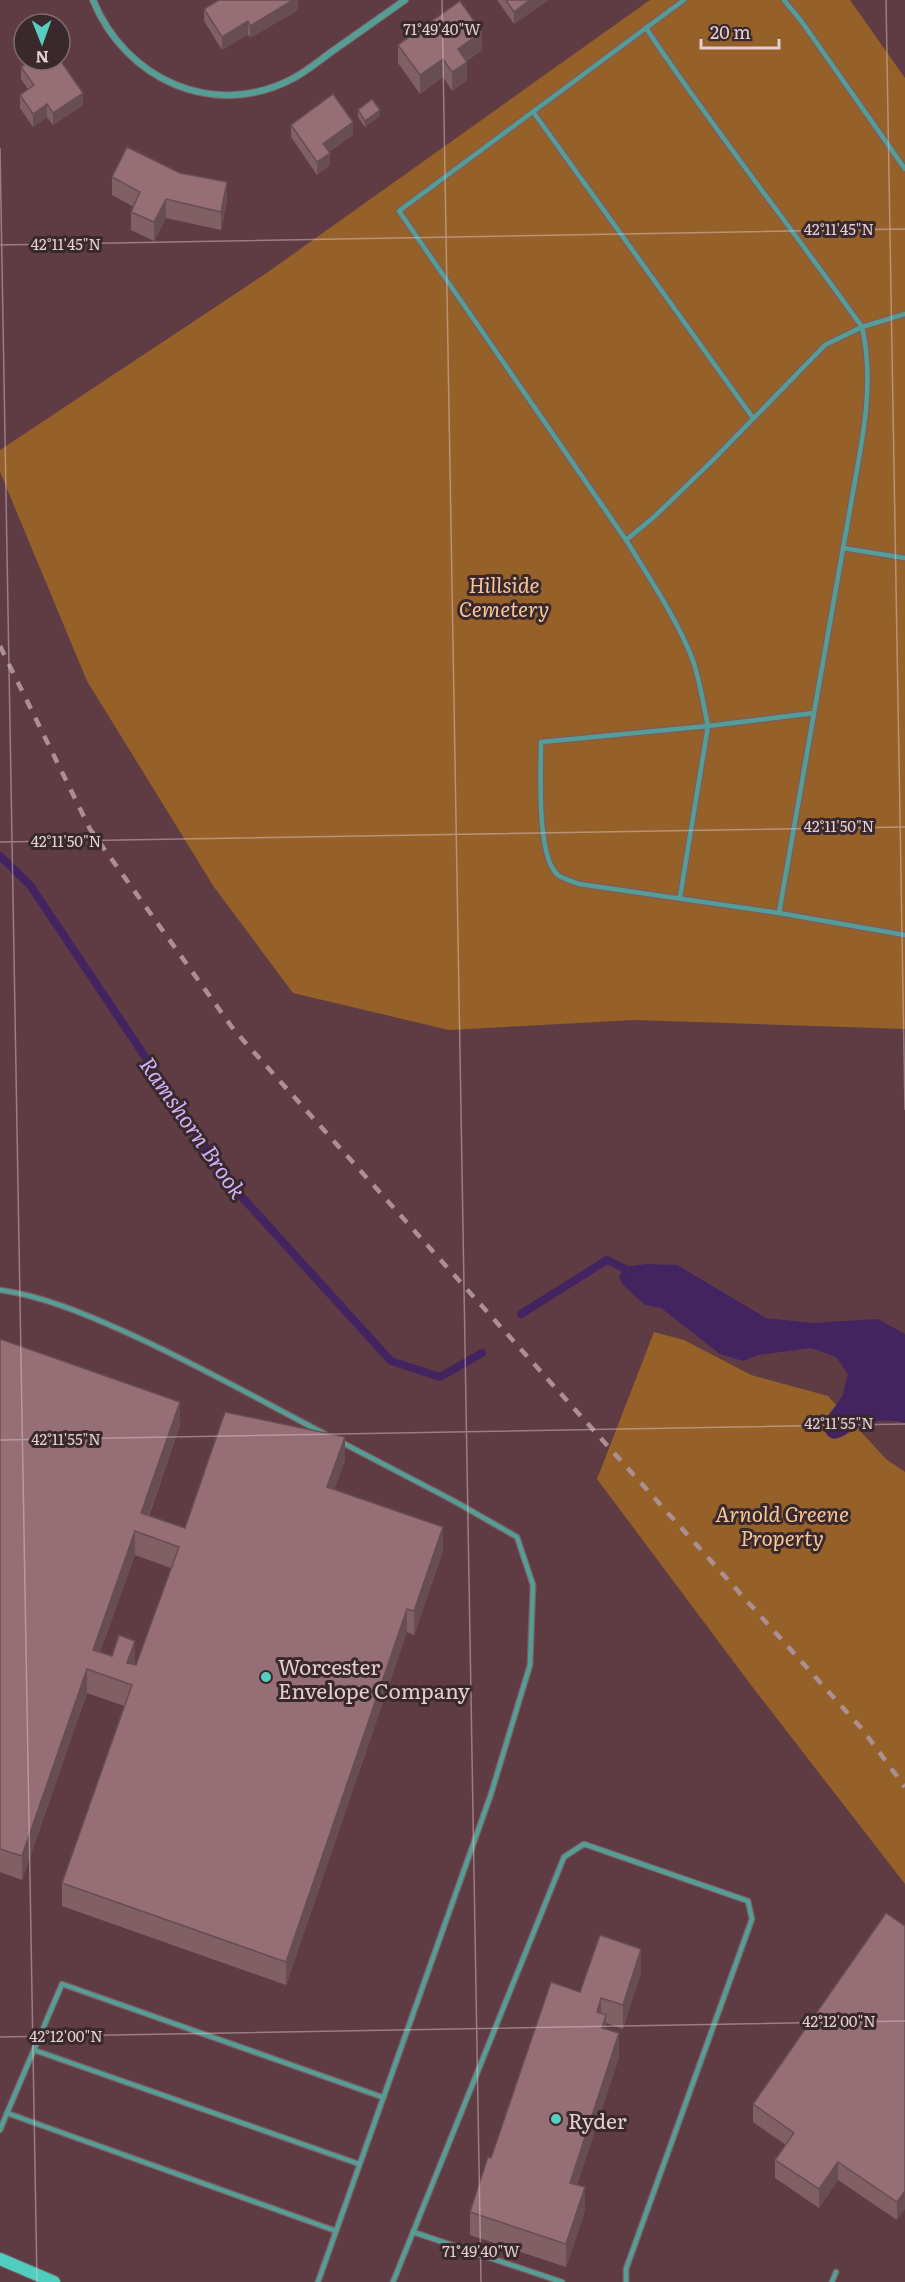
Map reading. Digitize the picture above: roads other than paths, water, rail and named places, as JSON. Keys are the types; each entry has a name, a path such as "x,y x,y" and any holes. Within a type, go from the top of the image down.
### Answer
{"street":[{"path":"93,0 100,18 114,39 130,57 150,73 196,92 220,95 270,88 292,79 405,0"},
{"path":"0,2259 54,2282"}],"lane":[{"path":"680,897 708,726 691,657 668,611 626,540 399,211 684,0"},
{"path":"784,0 802,22 905,169"},
{"path":"646,28 678,76 862,327 868,351 867,395 843,548 779,913"},
{"path":"534,113 753,418"},
{"path":"626,540 654,517 712,461 825,345 862,327 905,314"},
{"path":"843,548 905,558"},
{"path":"814,713 541,742 542,813 547,857 557,874 579,884 680,897 905,935"},
{"path":"0,1290 83,1313 155,1345 328,1436"},
{"path":"318,2282 491,1794 530,1665 533,1585 517,1537 339,1441"},
{"path":"393,2282 564,1857 584,1844 748,1901 752,1918 626,2269 626,2282"},
{"path":"0,2130 62,1984 382,2097"},
{"path":"34,2050 359,2164"},
{"path":"8,2113 336,2231"},
{"path":"413,2232 562,2282"},
{"path":"832,2282 836,2272"}],"waterway":[{"name":"Ramshorn Brook","path":"0,856 30,885 231,1185 391,1361 440,1377 482,1353"},
{"name":"Ramshorn Brook","path":"521,1314 607,1260 630,1271"}],"railway":[{"path":"0,646 90,829 234,1030 862,1729 905,1787"}],"place":[{"name":"Worcester Envelope Company","path":"266,1677"},
{"name":"Ryder","path":"556,2119"}],"park label":[{"name":"Hillside Cemetery","path":"504,595"},
{"name":"Arnold Greene Property","path":"782,1524"}]}
